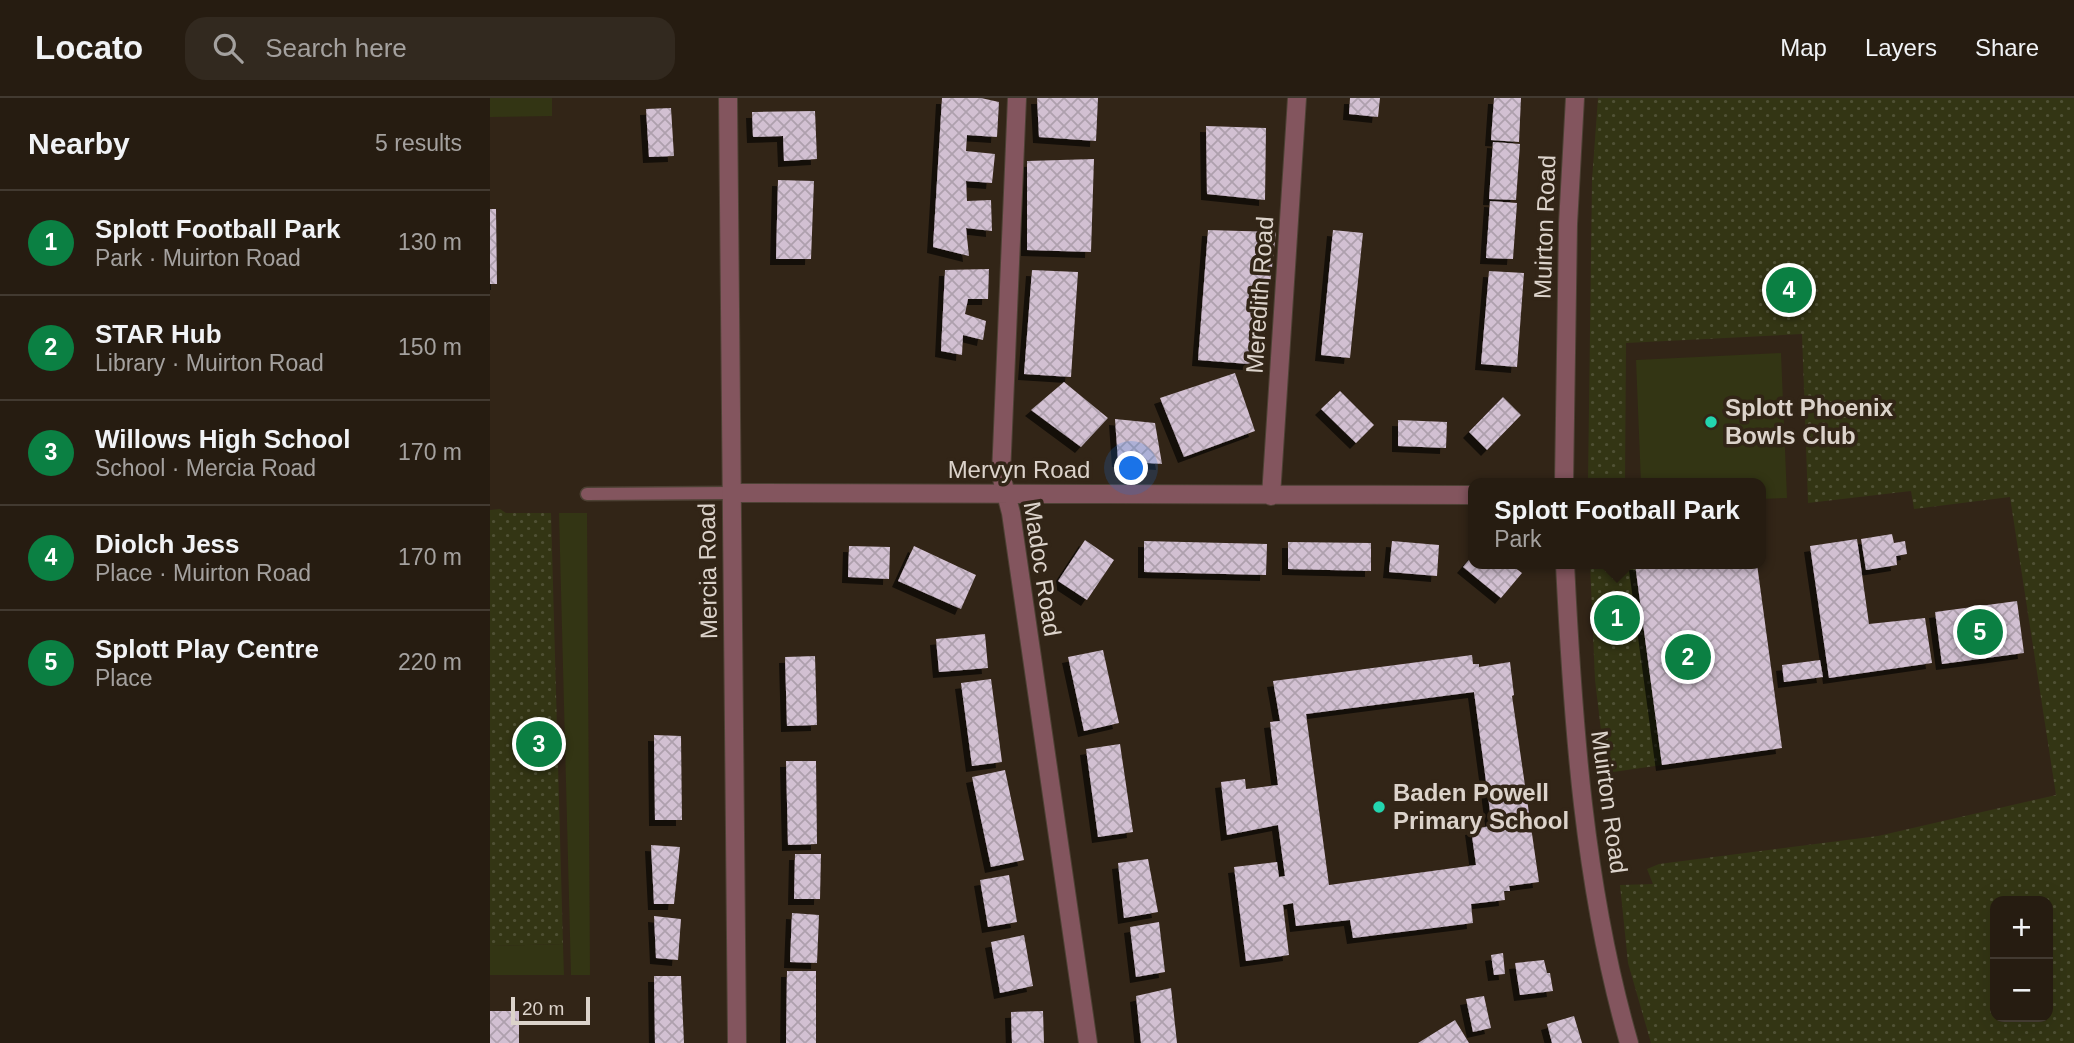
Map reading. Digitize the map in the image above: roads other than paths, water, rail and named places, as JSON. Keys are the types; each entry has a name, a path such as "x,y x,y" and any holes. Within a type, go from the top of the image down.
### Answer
{"street":[{"name":"Mercia Road","path":"728,98 737,1043"},
{"name":"Madoc Road","path":"1017,98 1001,475 1088,1043"},
{"name":"Meredith Road","path":"1271,496 1297,98"},
{"name":"Muirton Road","path":"1564,478 1568,224 1575,98"},
{"name":"Mervyn Road","path":"732,493 1468,495"},
{"name":"Muirton Road","path":"1565,569 1570,691 1578,768 1601,920 1629,1043"}],"lane":[{"path":"587,494 732,493"}],"place":[{"name":"Diolch Jess","path":"1789,290"},
{"name":"Splott Phoenix Bowls Club","path":"1711,422"},
{"name":"Splott Football Park","path":"1617,618"},
{"name":"Splott Play Centre","path":"1980,632"},
{"name":"STAR Hub","path":"1688,657"},
{"name":"Willows High School","path":"539,744"},
{"name":"Baden Powell Primary School","path":"1379,807"}]}
